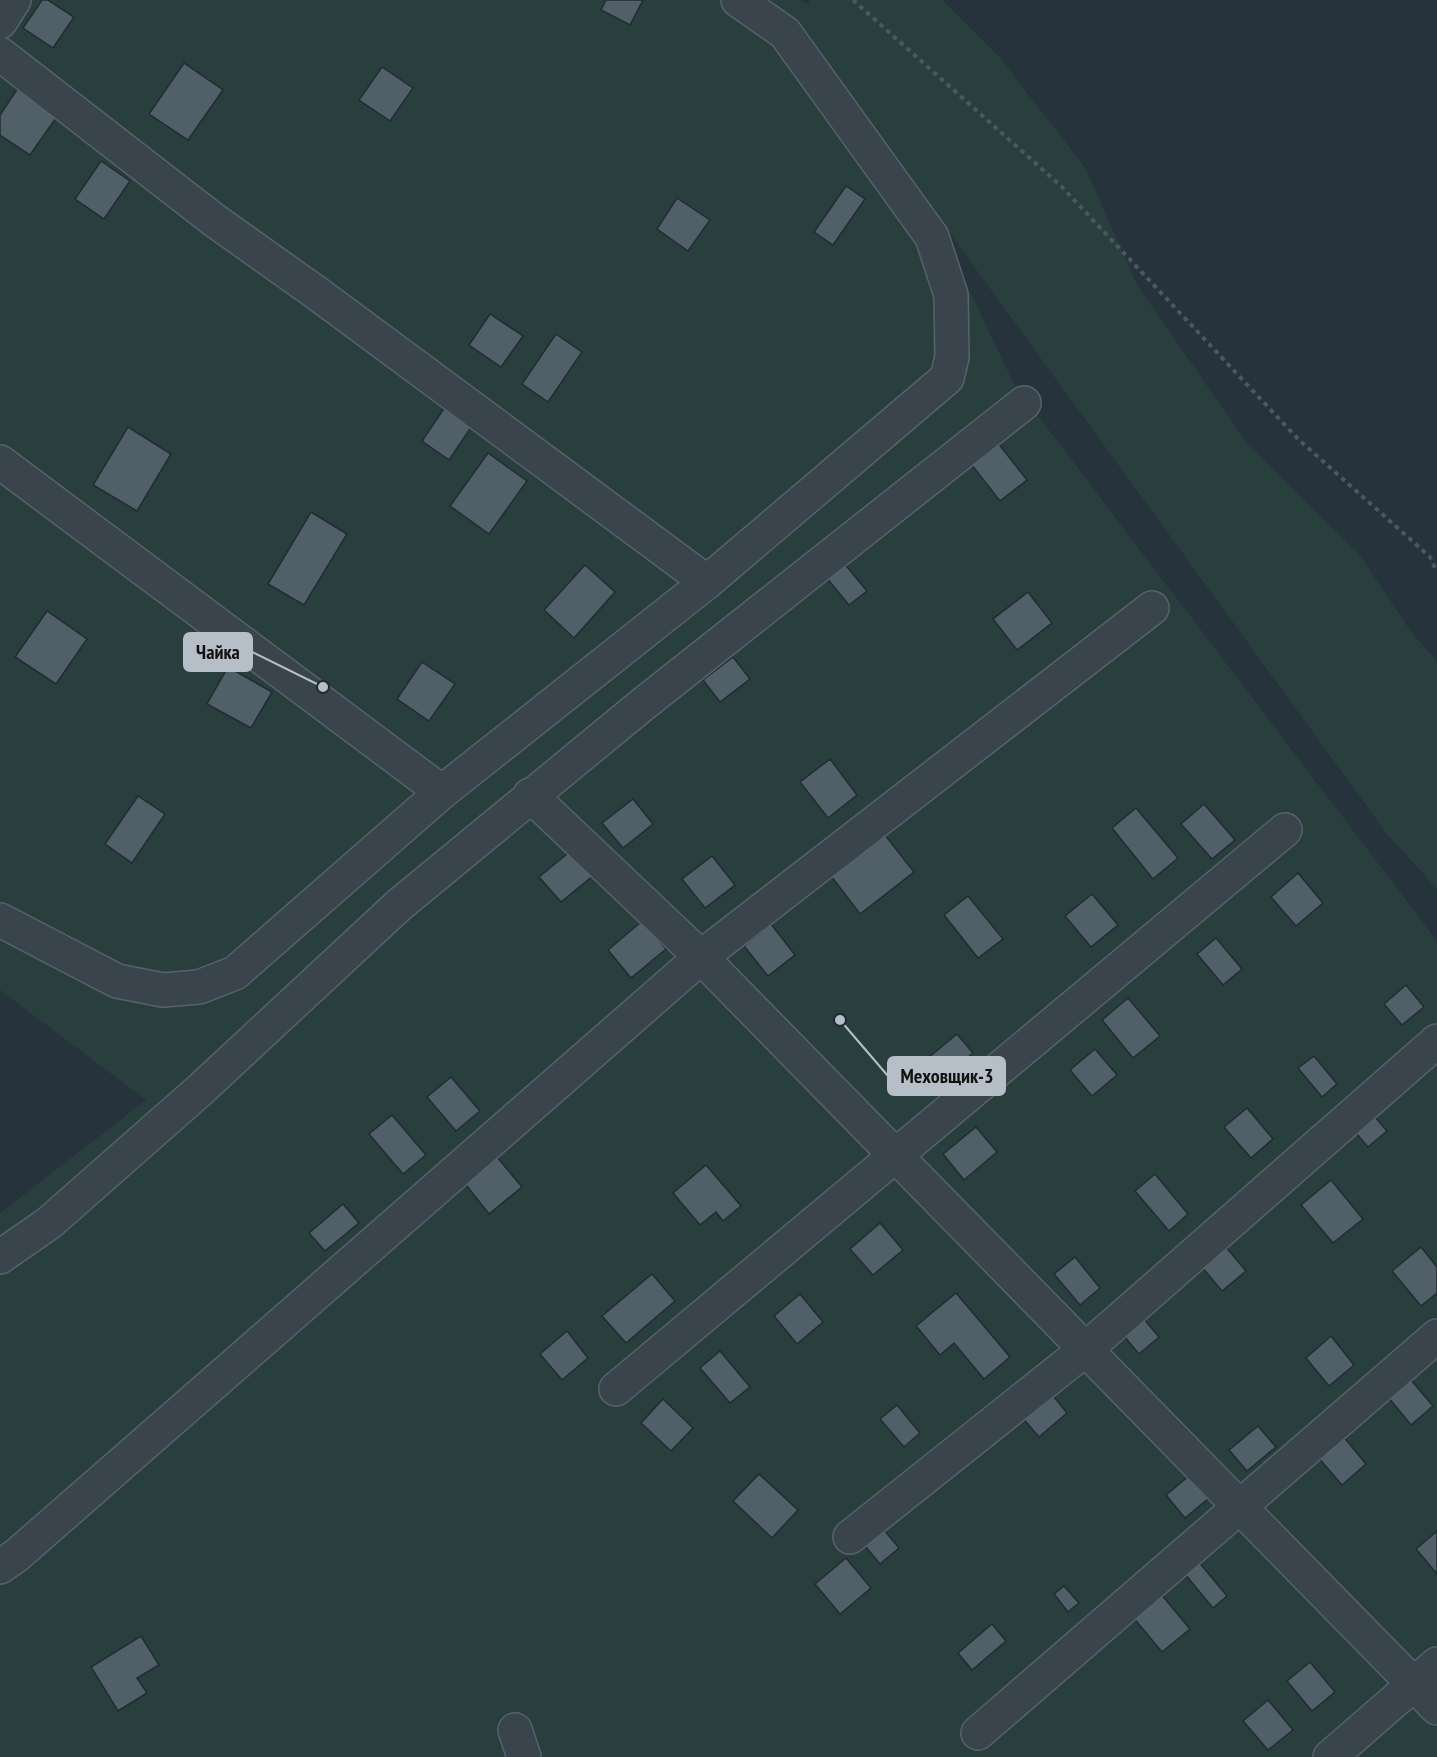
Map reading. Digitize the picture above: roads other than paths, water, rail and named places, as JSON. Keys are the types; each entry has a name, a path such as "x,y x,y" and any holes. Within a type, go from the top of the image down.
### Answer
{"lane":[{"path":"0,22 14,0"},
{"path":"0,921 117,981 163,990 199,987 235,973 442,792 707,582 947,378 952,357 951,295 932,237 785,33 738,0"},
{"path":"0,54 214,220 337,308 707,582"},
{"path":"0,1257 58,1216 200,1090 399,905 530,795 1024,403"},
{"path":"0,462 442,792"},
{"path":"0,1567 17,1555 701,957 1152,608"},
{"path":"530,795 701,957 1240,1507 1425,1674 1437,1708"},
{"path":"616,1389 1285,830"},
{"path":"849,1538 1086,1349 1437,1041"},
{"path":"978,1733 1437,1336"},
{"path":"1330,1757 1425,1674"}],"place":[{"name":"Чайка","path":"323,687"},
{"name":"Меховщик-3","path":"840,1020"}]}
